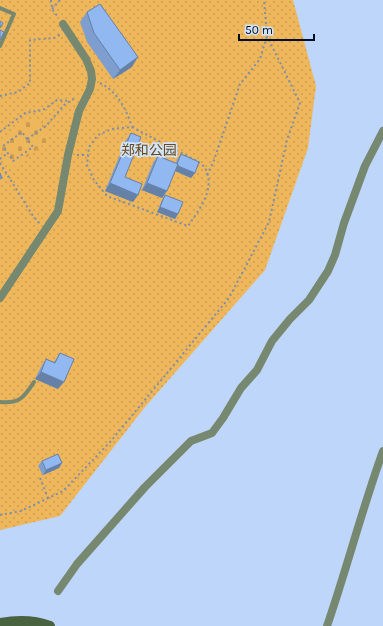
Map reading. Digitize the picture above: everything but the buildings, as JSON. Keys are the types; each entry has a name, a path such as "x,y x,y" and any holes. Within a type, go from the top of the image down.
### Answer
{"street":[{"path":"0,298 58,211 68,155 79,111 90,89 92,79 91,71 86,59 65,27"},
{"path":"58,591 77,564 145,487 191,441 212,433 223,418 240,388 257,370 272,341 290,318 309,300 331,266 344,223 365,166 383,131"},
{"path":"326,626 340,587 370,486 383,452"},
{"path":"0,622 34,621 50,626"}],"lane":[{"path":"0,8 14,14 0,46"},
{"path":"0,402 10,403 18,401 26,394 34,382"}],"path":[{"path":"0,96 18,92 30,83 30,40 54,38 65,27 52,9 51,0"},
{"path":"52,9 60,0"},
{"path":"0,514 21,511 63,491 111,441 229,298 269,222 286,140 300,103 267,36 264,0"},
{"path":"207,175 213,163 240,84 260,59 267,36"},
{"path":"92,79 108,87 115,94 125,108 132,127"},
{"path":"27,139 46,126 64,105 90,89"},
{"path":"0,132 26,113 43,110 57,100 70,101"},
{"path":"132,127 198,161 206,169 209,184 203,204 188,226 107,196 94,180 88,165 89,148 98,135 112,129 132,127"},
{"path":"22,132 27,139 33,147 13,161 3,146 22,132"},
{"path":"0,159 8,153"},
{"path":"0,163 33,216 46,231"},
{"path":"40,478 48,498"}],"green space":[{"name":"郑和公园","path":"0,0 293,0 316,86 308,148 265,270 145,407 60,516 0,530"},
{"path":"28,120 38,121 44,125 47,142 12,168 0,151 0,140"}]}
